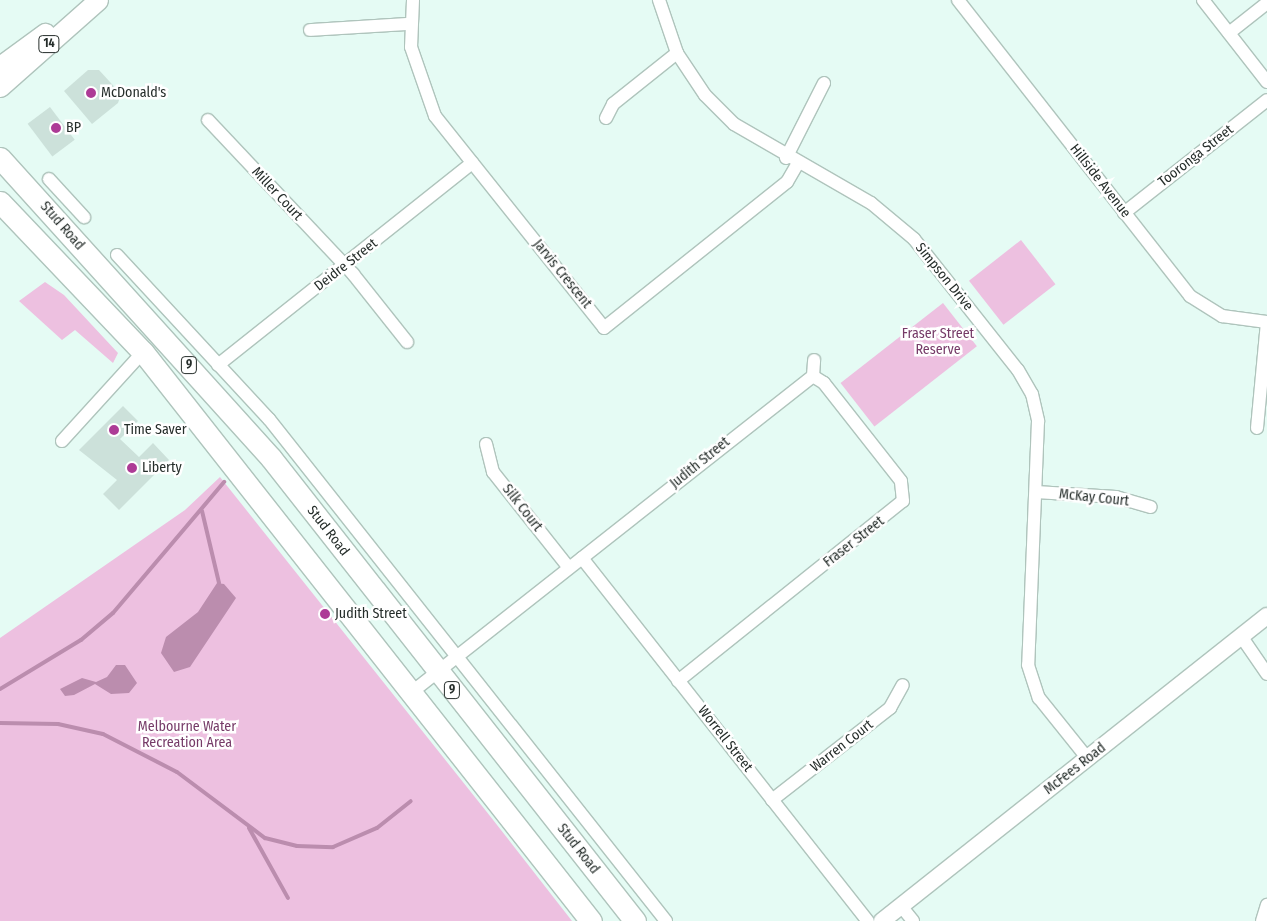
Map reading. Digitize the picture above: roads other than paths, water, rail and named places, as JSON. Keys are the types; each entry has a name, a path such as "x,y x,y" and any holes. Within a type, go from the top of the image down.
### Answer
{"highway":[{"name":"Stud Road","path":"0,158 51,212 271,458 635,921"},
{"name":"Stud Road","path":"0,202 143,352 591,921"}],"main road":[{"name":"14","path":"0,66 97,0"},
{"name":"14","path":"0,87 97,0"}],"street":[{"name":"Jarvis Crescent","path":"413,0 409,24 415,66 426,100 472,163 604,328 787,182 792,161"},
{"name":"Simpson Drive","path":"659,0 677,53 705,95 734,124 792,161 871,203 914,239 1018,370 1032,394 1038,421 1028,665 1039,698 1088,759"},
{"name":"Hillside Avenue","path":"958,0 1190,296 1206,309 1222,316 1267,322"},
{"path":"1203,0 1267,82"},
{"path":"1230,33 1267,3"},
{"path":"310,30 409,24"},
{"path":"606,118 613,104 677,53"},
{"path":"792,161 824,83"},
{"name":"Tooronga Street","path":"1124,212 1267,100"},
{"name":"Miller Court","path":"208,120 345,267 407,342"},
{"name":"Deidre Street","path":"218,365 345,267 472,163"},
{"path":"49,179 84,217"},
{"path":"51,212 66,198"},
{"name":"Stud Road","path":"117,255 269,419 666,921"},
{"path":"1257,428 1267,322"},
{"path":"62,441 143,352"},
{"path":"813,376 814,360"},
{"name":"Judith Street","path":"412,692 813,376"},
{"name":"Fraser Street","path":"678,681 903,501 901,481 824,383 813,376"},
{"name":"Silk Court","path":"486,444 494,472 569,568"},
{"name":"McKay Court","path":"1036,492 1116,497 1150,507"},
{"name":"Worrell Street","path":"582,558 868,921"},
{"name":"McFees Road","path":"882,921 1267,616"},
{"path":"1241,636 1267,674"},
{"name":"Warren Court","path":"772,800 890,708 904,685"},
{"path":"1262,921 1267,905"},
{"path":"901,906 912,921"}],"waterway":[{"path":"0,689 81,640 113,613 224,482"},
{"path":"202,511 219,583"},
{"path":"0,723 58,724 103,734 177,772 265,838 297,846 333,847 377,828 411,801"},
{"path":"249,828 288,898"}],"place":[{"name":"McDonald's","path":"91,93"},
{"name":"BP","path":"56,128"},
{"name":"Time Saver","path":"114,430"},
{"name":"Liberty","path":"132,468"},
{"name":"Judith Street","path":"325,614"}],"park label":[{"name":"Fraser Street Reserve","path":"938,342"},
{"name":"Melbourne Water Recreation Area","path":"187,736"}]}
